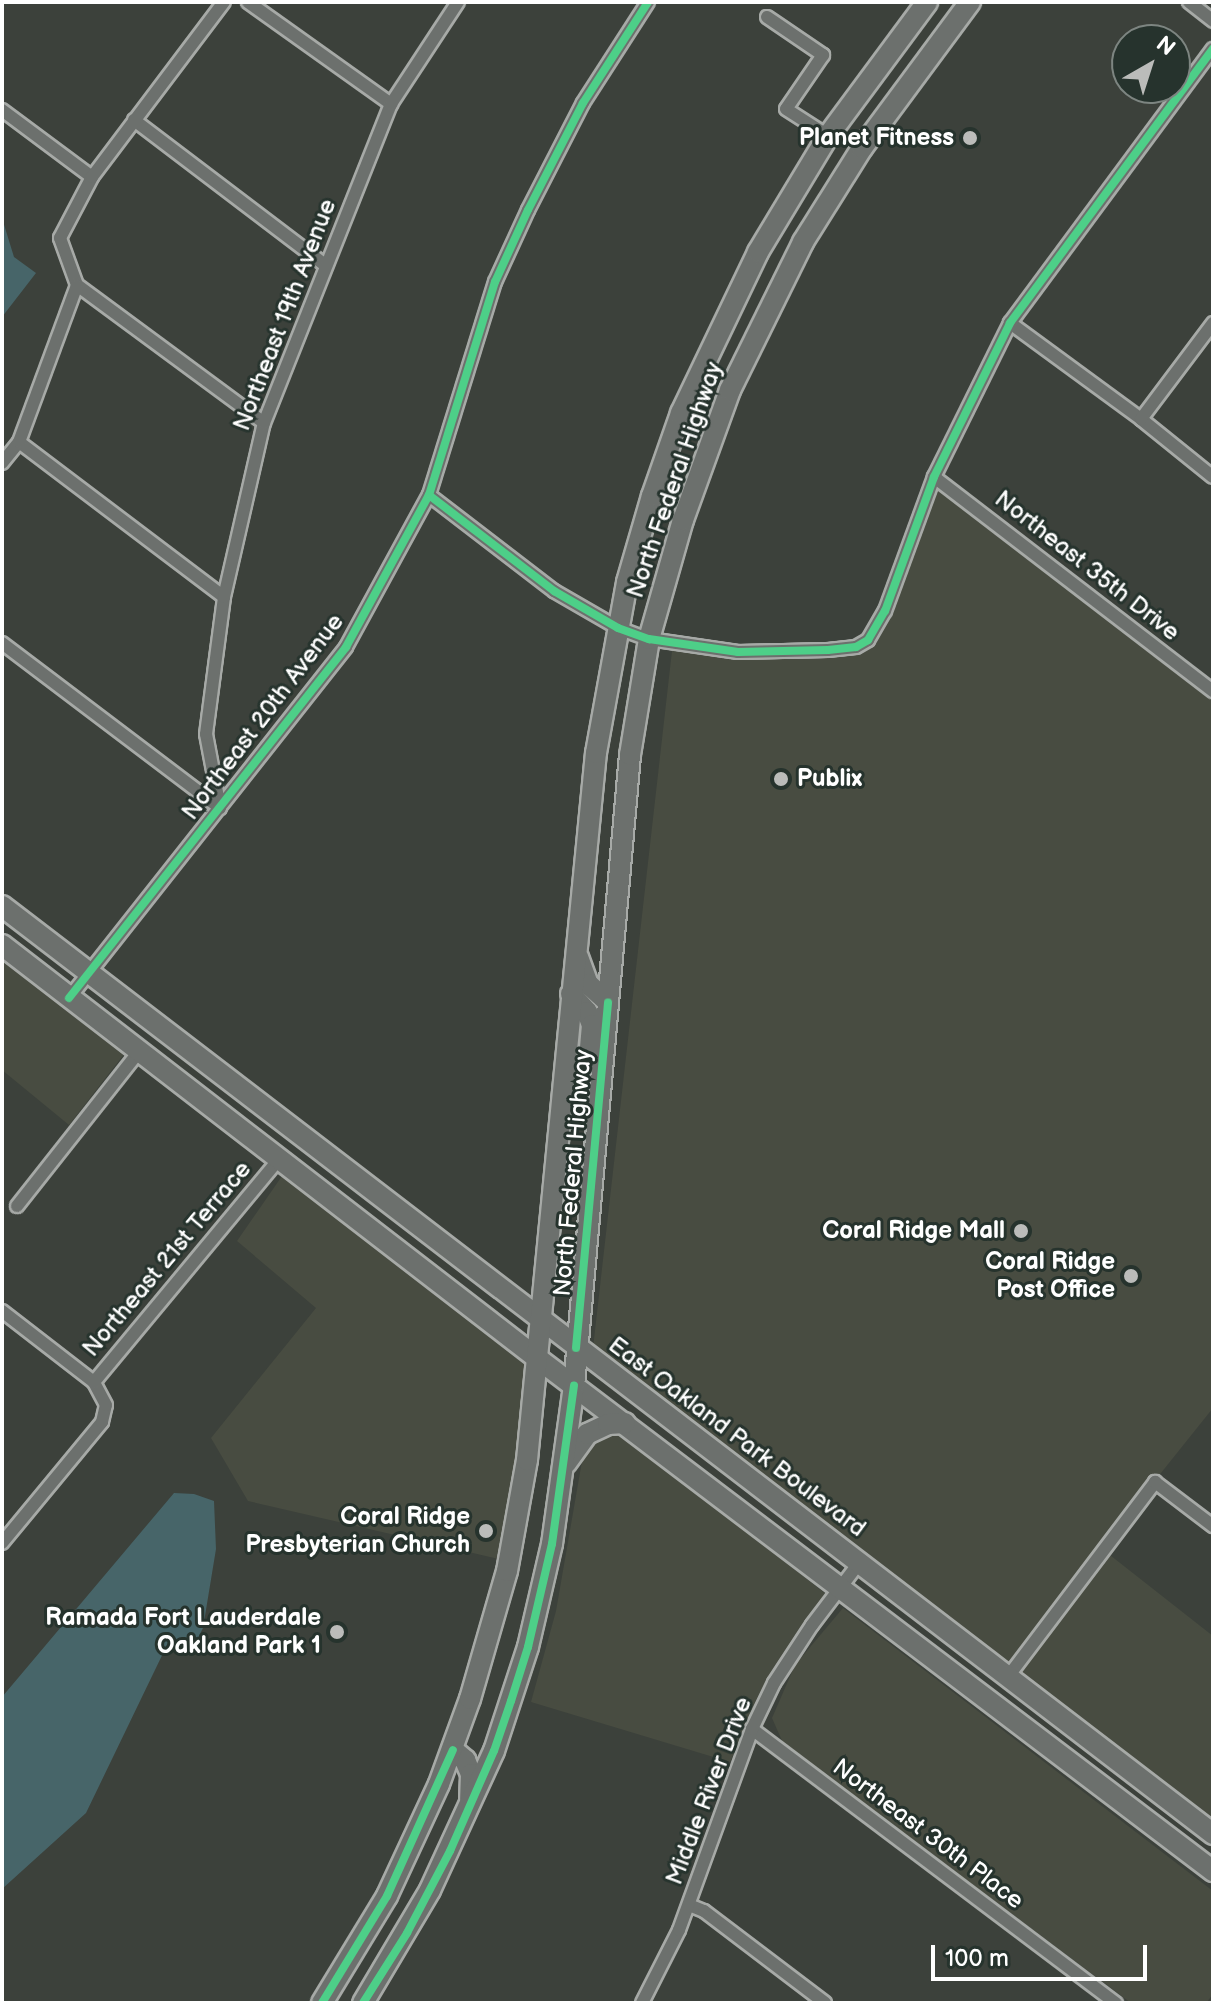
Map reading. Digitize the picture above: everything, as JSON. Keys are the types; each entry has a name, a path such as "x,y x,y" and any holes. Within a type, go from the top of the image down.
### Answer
{"main road":[{"name":"North Federal Highway","path":"322,2003 387,1896 453,1750 507,1571 527,1460 596,753 618,628 647,514 681,413 758,252 828,136 927,2"},
{"name":"North Federal Highway","path":"363,2003 407,1933 470,1807 494,1751 528,1647 552,1544 574,1386 630,755 649,639 683,520 730,390 775,294 831,196 891,107 970,2"},
{"path":"828,136 821,171 823,186 831,196"},
{"name":"East Oakland Park Boulevard","path":"2,906 1213,1834"},
{"path":"3,948 1213,1871"},
{"path":"576,949 588,984 608,1002"},
{"path":"571,994 587,1012 592,1025 588,1075 600,1094"},
{"path":"287,1164 325,1169 334,1159"},
{"path":"565,1465 587,1434 608,1424 625,1423"},
{"path":"968,1685 998,1685 1007,1678"},
{"path":"1003,1712 1021,1701 1040,1703"},
{"path":"453,1750 465,1760 471,1774 470,1807"}],"street":[{"path":"224,2 92,177 60,238 77,285 264,423"},
{"path":"248,2 391,104"},
{"name":"Northeast 19th Avenue","path":"220,808 206,734 224,597 264,423 391,104 458,2"},
{"name":"Northeast 20th Avenue","path":"69,998 346,647 429,495 495,282 583,103 648,2"},
{"path":"1189,2 1213,21"},
{"path":"767,17 823,55 786,109 828,136"},
{"path":"429,495 554,591 618,628 649,639 738,652 856,647 875,632 934,477 1010,323 1213,49"},
{"path":"2,110 92,177"},
{"path":"134,120 325,265"},
{"path":"2,463 19,442 77,285"},
{"path":"1010,323 1141,419 1213,477"},
{"path":"1141,419 1213,323"},
{"path":"19,442 224,597"},
{"name":"Northeast 35th Drive","path":"934,477 1213,691"},
{"path":"2,643 220,808"},
{"path":"17,1206 138,1053"},
{"name":"Northeast 21st Terrace","path":"2,1543 102,1422 106,1405 94,1382 287,1164"},
{"path":"2,1311 94,1382"},
{"path":"1007,1678 1155,1482 1213,1526"},
{"path":"2,1519 14,1528"},
{"name":"Middle River Drive","path":"642,2003 689,1905 752,1729 774,1683 859,1563"},
{"name":"Northeast 30th Place","path":"752,1729 1116,2003"},
{"path":"689,1905 704,1911 825,2003"}],"shaded area":[{"path":"934,476 1213,692 1213,1408 1101,1548 1213,1636 1213,1829 593,1348 673,642 786,651 870,649"},
{"path":"2,960 125,1053 69,1125 2,1070"},
{"path":"282,1176 528,1362 503,1560 248,1501 211,1438 316,1308 237,1241"},
{"path":"622,1434 826,1594 762,1691 730,1762 531,1702 556,1611 582,1461 594,1440"},
{"path":"843,1608 1213,1891 1213,1994 1207,2002 1131,2003 783,1743 772,1718 795,1665"}],"water":[{"path":"2,218 14,257 36,273 2,317"},
{"path":"174,1493 194,1494 214,1501 216,1549 203,1628 191,1652 168,1643 86,1813 2,1889 2,1697"}],"cycle path":[{"path":"69,998 346,647 429,495 495,282 528,210 583,103 648,2"},
{"path":"429,495 554,591 618,628 649,639 738,652 856,647 868,640 885,611 934,477 1010,323 1213,49"},
{"path":"576,1348 608,1002"},
{"path":"363,2003 407,1933 450,1851 494,1751 528,1647 552,1544 574,1386"},
{"path":"322,2003 387,1896 453,1750"}],"place":[{"name":"Planet Fitness","path":"970,138"},
{"name":"Publix","path":"781,779"},
{"name":"Coral Ridge Mall","path":"1021,1231"},
{"name":"Coral Ridge Post Office","path":"1131,1276"},
{"name":"Coral Ridge Presbyterian Church","path":"486,1531"},
{"name":"Ramada Fort Lauderdale Oakland Park 1","path":"337,1632"}]}
